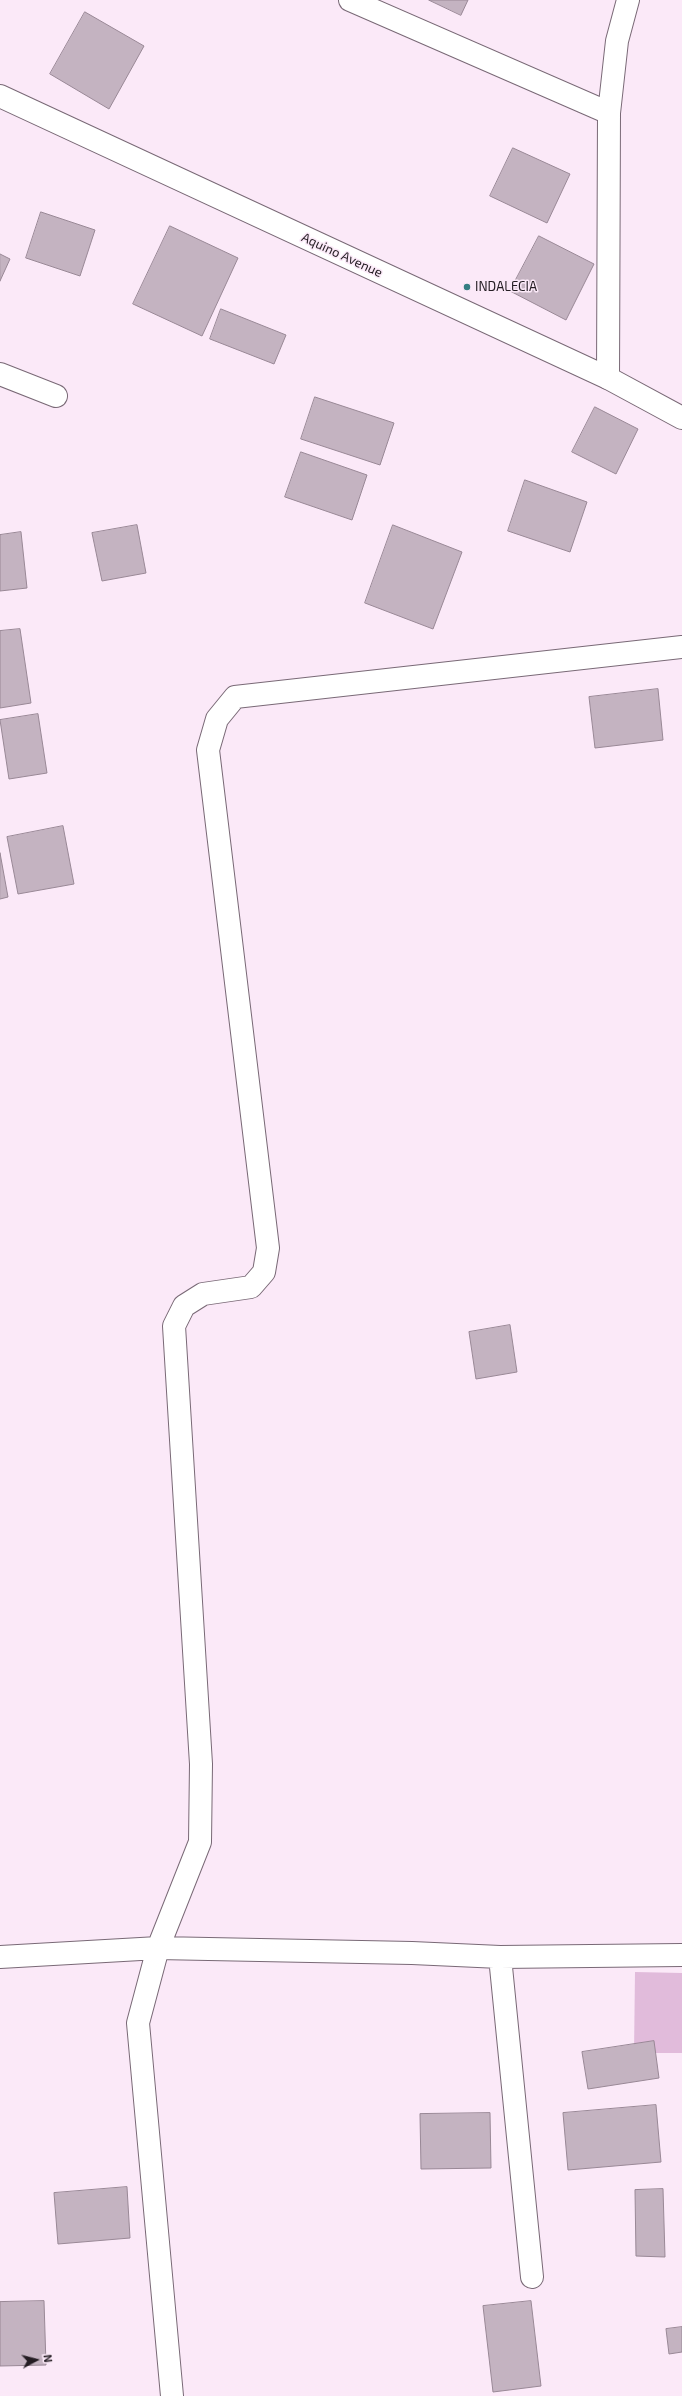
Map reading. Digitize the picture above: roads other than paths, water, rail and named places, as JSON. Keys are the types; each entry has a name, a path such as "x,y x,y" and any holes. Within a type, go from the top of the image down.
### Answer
{"street":[{"path":"350,0 609,113"},
{"path":"608,378 609,113 617,41 628,0"},
{"name":"Aquino Avenue","path":"0,96 608,378 682,418"},
{"path":"0,374 56,396"},
{"path":"172,2396 138,2023 158,1948 200,1842 201,1764 174,1326 184,1306 203,1294 251,1287 264,1272 268,1248 208,750 217,719 235,697 682,647"},
{"path":"0,1957 158,1948 412,1953 500,1957 682,1954"},
{"path":"500,1957 532,2277"}],"place":[{"name":"INDALECIA","path":"467,287"}]}
